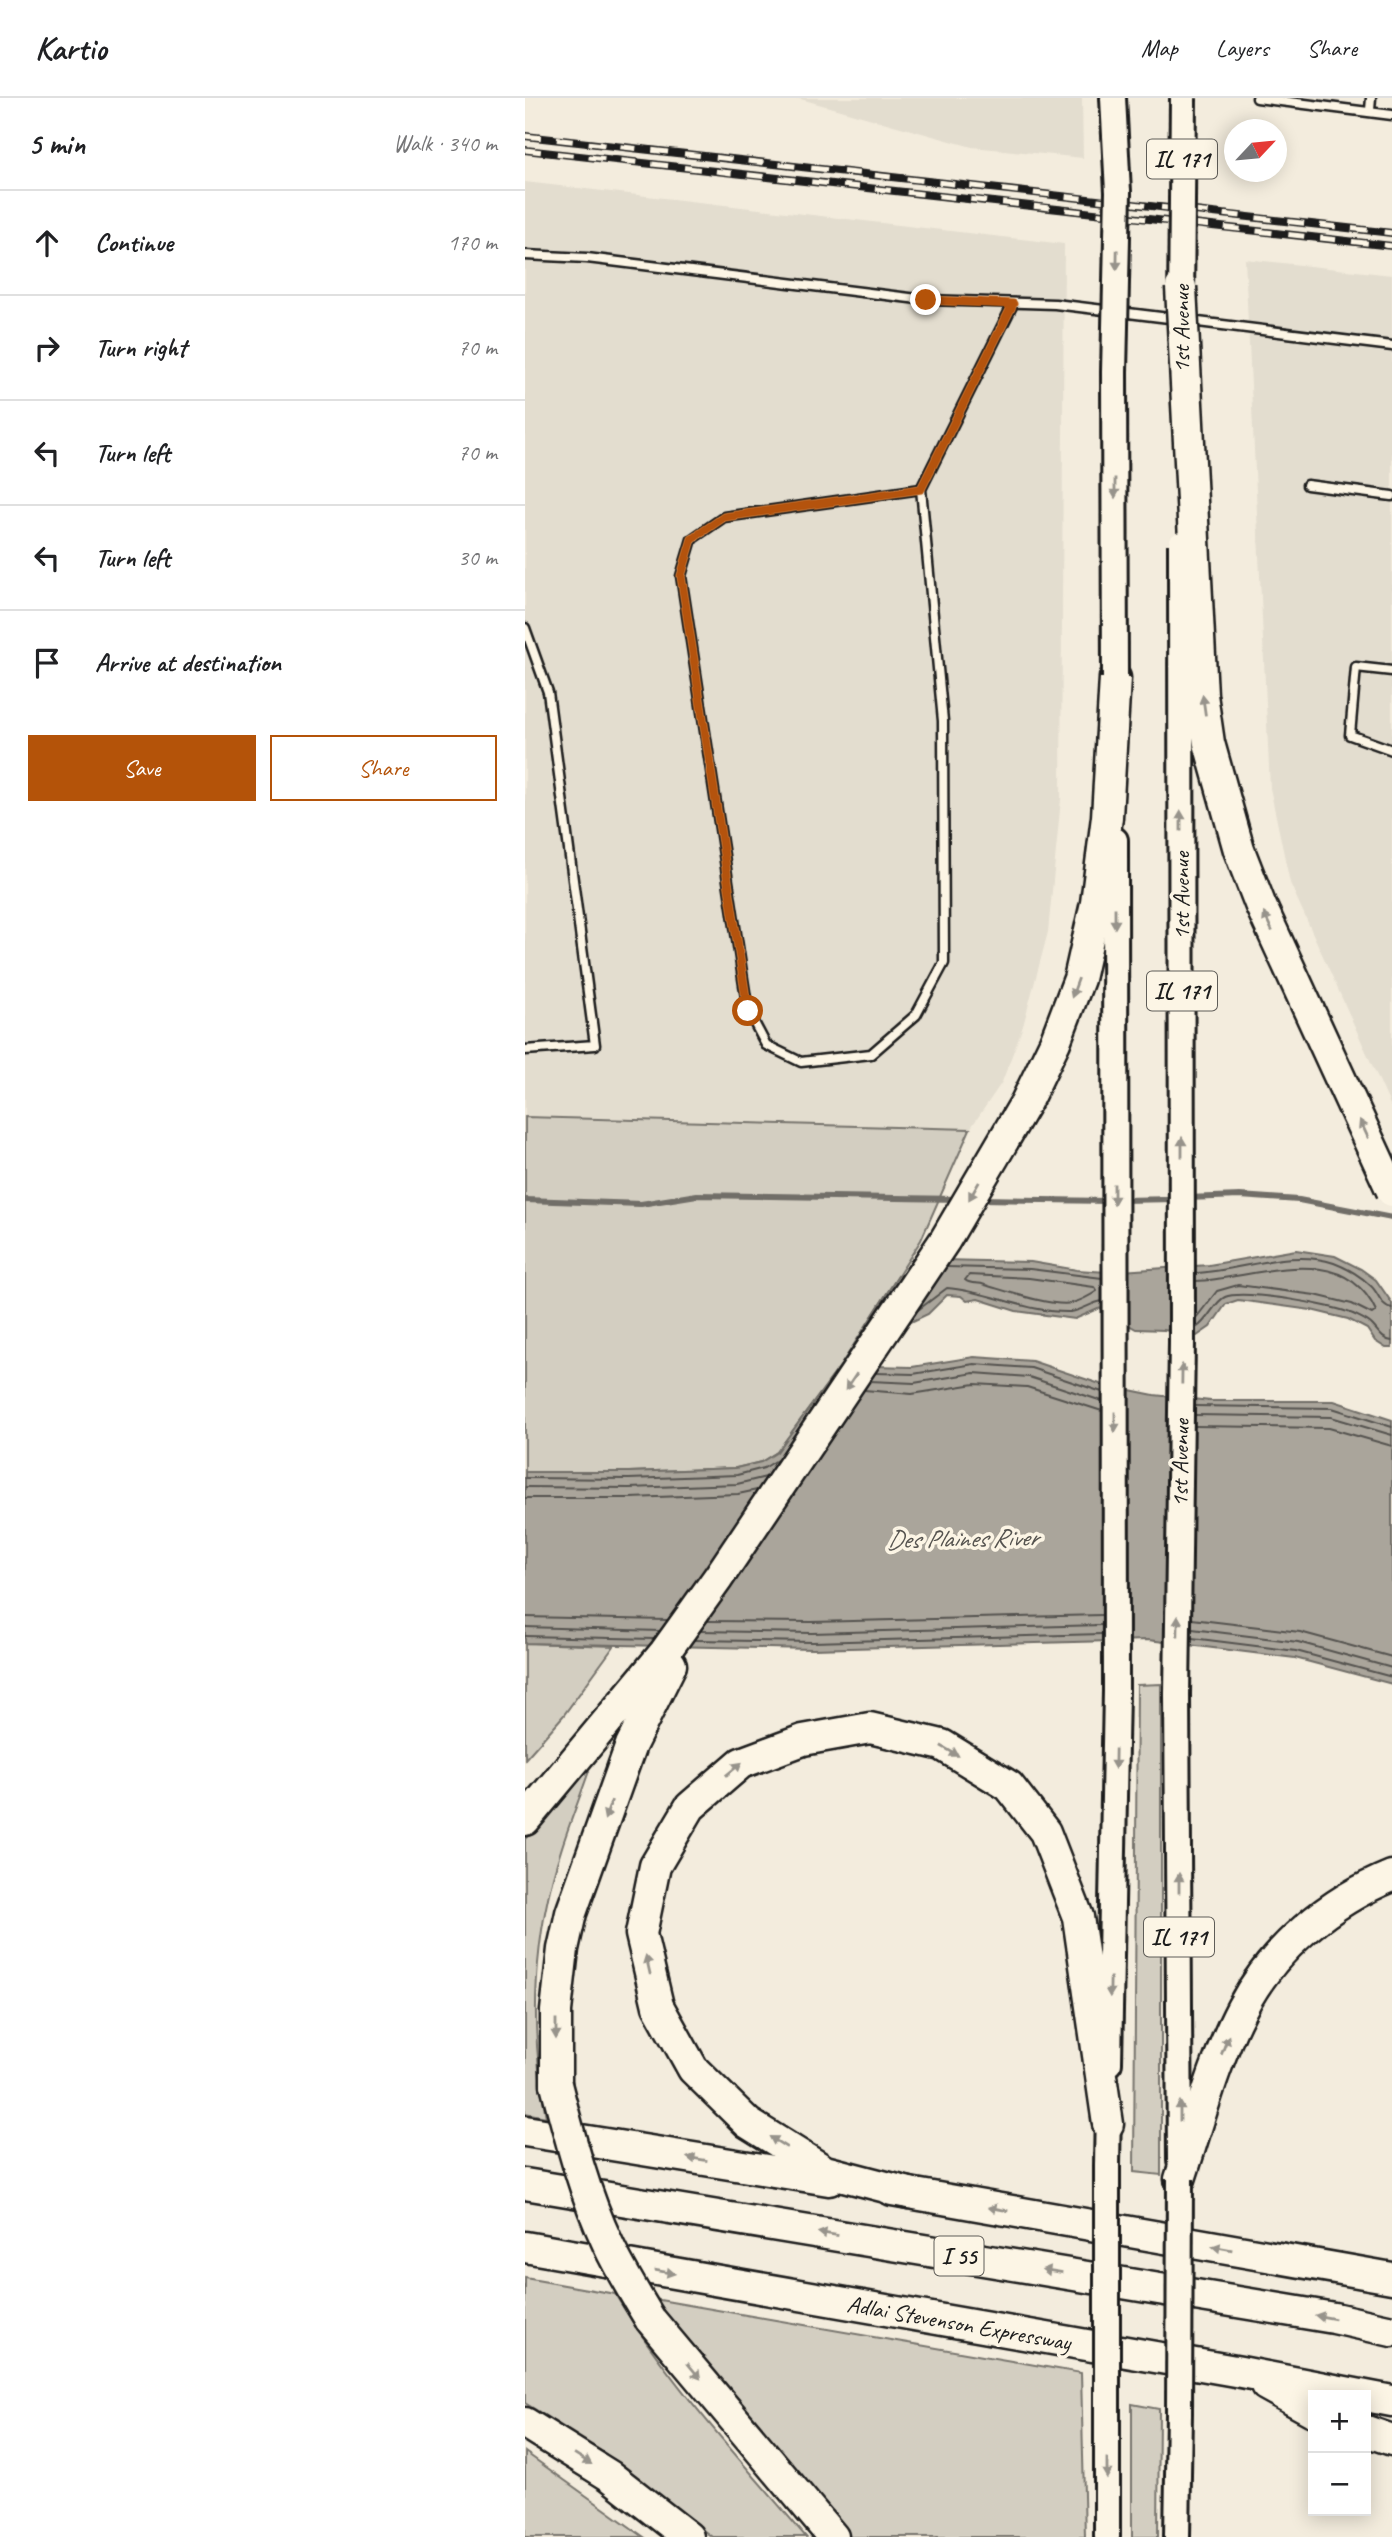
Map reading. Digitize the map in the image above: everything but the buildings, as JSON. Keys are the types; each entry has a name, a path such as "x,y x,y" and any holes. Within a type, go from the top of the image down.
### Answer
{"highway":[{"path":"1181,287 1202,695 1209,743 1238,850 1260,904 1392,1191"},
{"path":"525,1820 665,1652 718,1578 945,1241 1026,1102 1055,1042 1079,979 1096,903 1107,817 1115,678"},
{"path":"718,1578 631,1745 571,1913 563,1949 556,2011 556,2084 575,2156 593,2209 624,2274 650,2319 833,2537"},
{"path":"909,2193 825,2171 748,2123 693,2069 658,2006 655,1994 641,1934 655,1866 690,1807 731,1771 741,1763 803,1740 870,1728 942,1745 1009,1786 1045,1832 1078,1917 1108,2124"},
{"path":"1181,2179 1224,2044 1243,2006 1268,1969 1302,1931 1332,1908 1392,1876"},
{"path":"525,2131 909,2193 1392,2278"},
{"name":"I 55","path":"525,2184 1333,2318 1392,2331"},
{"name":"Adlai Stevenson Expressway","path":"525,2248 1241,2372 1392,2401"},
{"path":"1290,2260 1392,2260"},
{"path":"1241,2372 1308,2408"},
{"path":"525,2423 610,2476 688,2537"},
{"path":"1371,2433 1392,2440"}],"main road":[{"path":"1113,98 1118,192"},
{"name":"IL 171","path":"1107,2537 1107,2166 1116,1691 1114,372 1120,98"},
{"name":"1st Avenue","path":"1181,2179 1177,1694 1182,1342 1183,98"},
{"path":"1181,219 1195,98"},
{"name":"IL 171","path":"1177,2537 1181,2179"}],"lane":[{"path":"1257,98 1370,110 1392,115"},
{"path":"1370,110 1371,98"},
{"path":"525,255 587,258 926,300 1055,304 1392,346"},
{"path":"921,489 724,517 692,539 681,576 748,1011 766,1045 801,1062 871,1054 916,1015 944,963 943,721 921,489 1013,304"},
{"path":"1307,485 1392,496"},
{"path":"525,628 548,692 594,1045 525,1050"},
{"path":"1392,671 1356,667 1350,735 1392,750"}],"shaded area":[{"path":"797,98 1082,98 1083,158 972,147"},
{"path":"525,182 1064,244 1061,799 1048,932 1023,1026 1002,1082 970,1129 525,1117"},
{"path":"1245,259 1392,275 1392,1109 1290,883 1270,788"},
{"path":"525,1117 970,1129 921,1240 841,1365 777,1452 761,1462 736,1468 525,1472"},
{"path":"525,1643 614,1646 563,1716 525,1759"},
{"path":"1161,1684 1161,2175 1134,2172 1137,1685"},
{"path":"586,1767 589,1771 552,1880 540,1947 537,2049 546,2117 525,2113 525,1839"},
{"path":"525,2278 615,2294 681,2389 806,2537 712,2537 603,2452 525,2403"},
{"path":"654,2299 1081,2373 1085,2537 844,2537"},
{"path":"1132,2404 1159,2409 1158,2537 1132,2537"},
{"path":"525,2452 644,2537 525,2537"}],"water":[{"name":"Des Plaines River","path":"1296,1250 1335,1256 1376,1280 1392,1303 1392,1348 1386,1348 1375,1341 1367,1329 1348,1319 1311,1310 1238,1300 1226,1304 1210,1327 1197,1336 1164,1330 1136,1329 1127,1324 1111,1306 1075,1319 1016,1311 978,1299 967,1301 961,1296 947,1295 928,1314 898,1328 874,1366 912,1367 974,1357 1032,1361 1100,1384 1154,1395 1211,1401 1334,1401 1392,1420 1392,1684 1295,1658 1148,1640 813,1649 525,1643 525,1472 736,1468 761,1462 777,1452 841,1365 898,1276 914,1268 943,1260 1031,1262 1107,1272 1209,1265"}],"waterway":[{"path":"525,1200 641,1204 697,1195 960,1199"},
{"path":"1187,1198 1240,1196 1299,1200 1392,1218"},
{"path":"981,1199 1110,1201"},
{"path":"1121,1200 1177,1199"}],"railway":[{"path":"525,136 1392,233"},
{"path":"525,150 1392,246"}],"route":[{"path":"748,1011 681,576 692,539 724,517 921,489 1013,304 926,300"}]}
